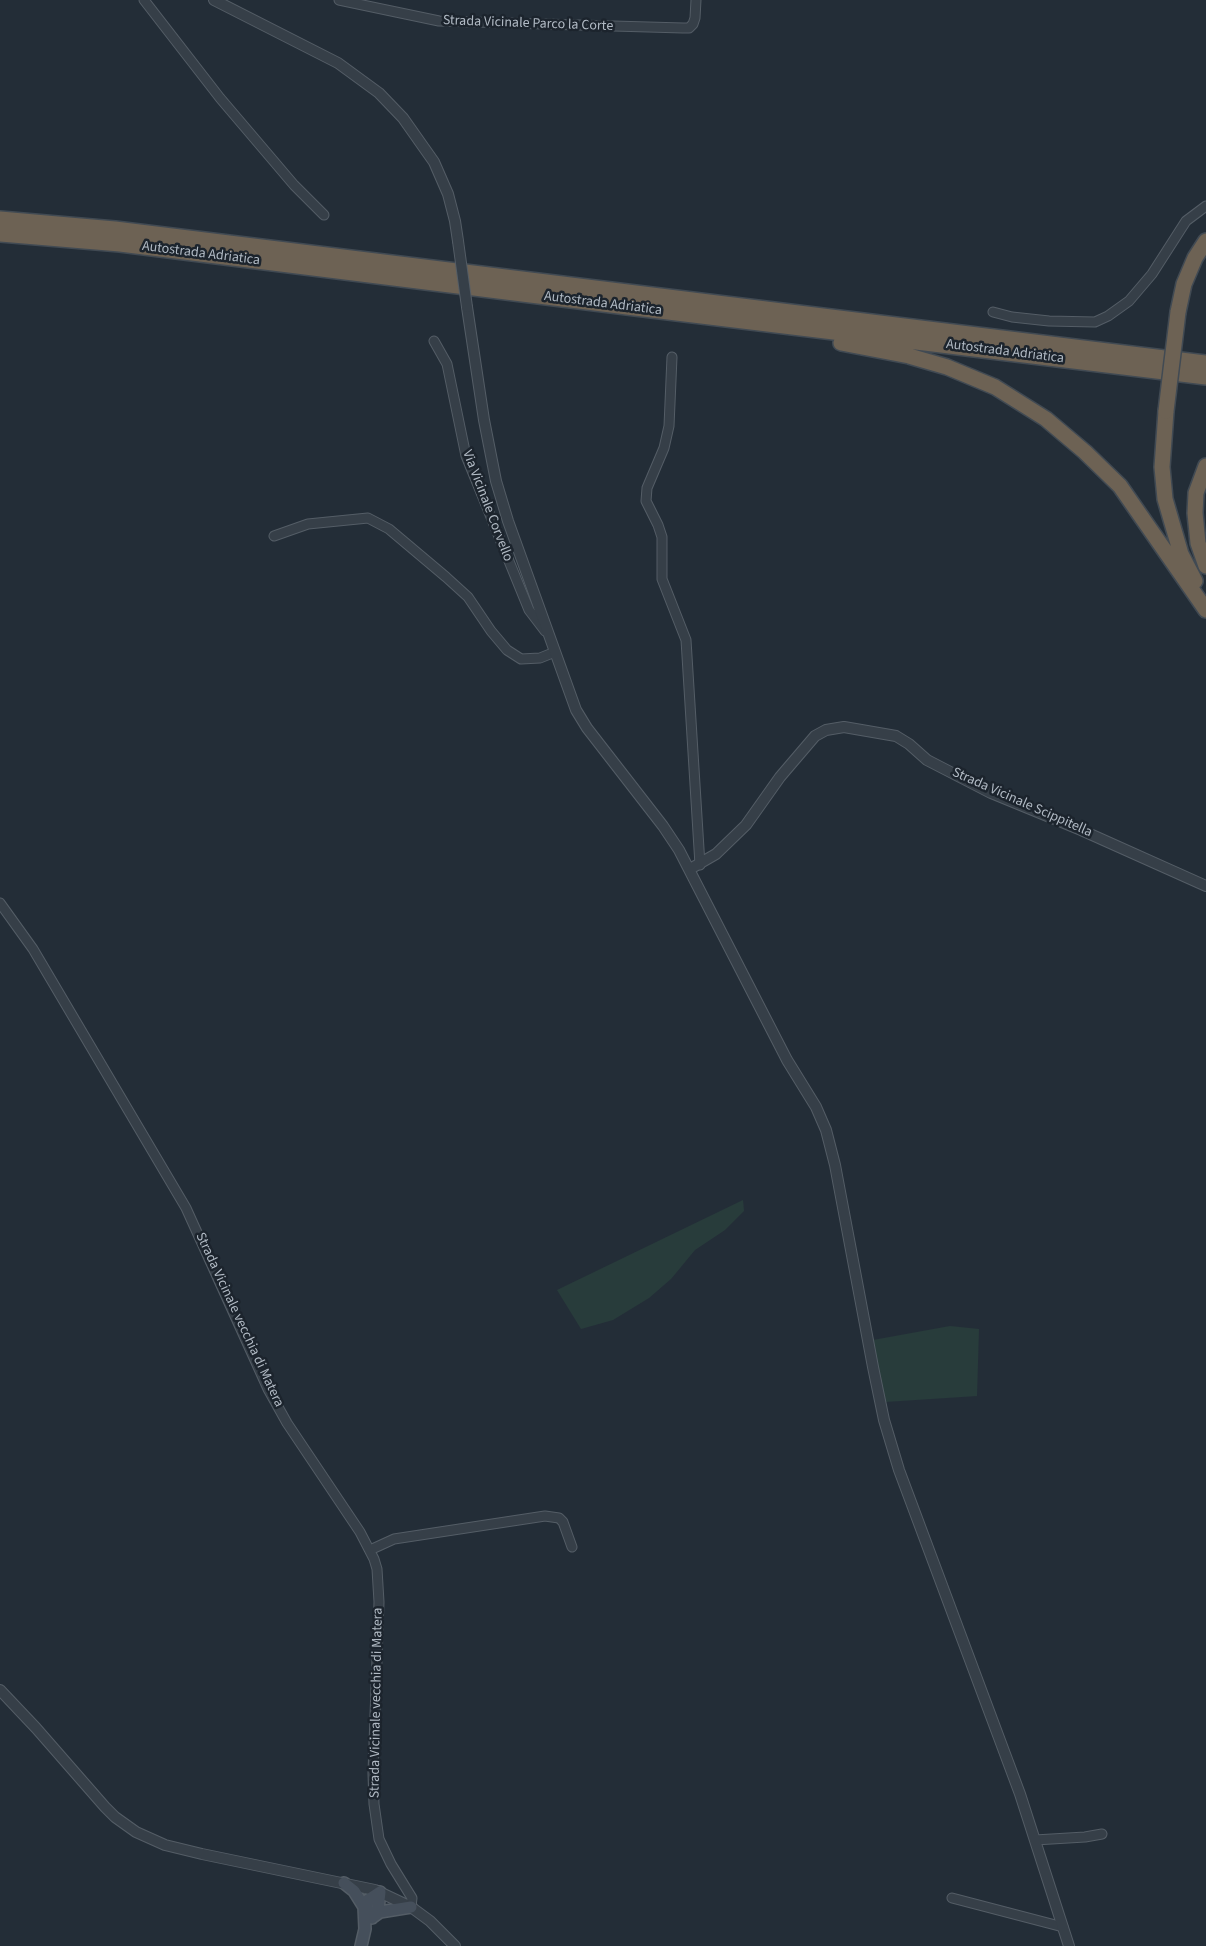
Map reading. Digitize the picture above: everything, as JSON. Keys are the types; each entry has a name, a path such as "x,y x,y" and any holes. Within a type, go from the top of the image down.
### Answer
{"highway":[{"name":"Autostrada Adriatica","path":"0,219 115,229 1206,362"},
{"name":"Autostrada Adriatica","path":"0,234 120,244 627,308 1206,377"},
{"path":"1206,241 1195,258 1184,284 1178,312 1166,411 1162,467 1165,499 1181,554 1206,600"},
{"path":"627,308 756,331 857,345 909,356 947,367 995,387 1046,419 1085,452 1120,486 1206,610"},
{"path":"1045,342 1206,354"},
{"path":"1206,466 1196,493 1195,513 1198,543 1206,566"}],"main road":[{"path":"344,1883 361,1900 367,1922"},
{"path":"361,1946 367,1922 368,1900 380,1892"},
{"path":"367,1922 380,1912 411,1907"}],"street":[{"path":"144,0 220,98 294,185 324,215"},
{"path":"214,0 338,63 379,94 403,118 434,162 448,194 458,241 484,420 496,481 508,521 576,710 582,721 695,867 787,1060 816,1108 826,1130 835,1165 884,1420 896,1462 1035,1840 1069,1946"},
{"name":"Strada Vicinale Parco la Corte","path":"340,0 439,21 683,28 689,28 693,24 696,0"},
{"path":"993,312 1012,317 1050,321 1095,322 1108,316 1129,301 1152,274 1186,221 1206,206"},
{"name":"Via Vicinale Corvello","path":"434,341 447,364 466,456 530,610 549,635"},
{"path":"672,357 669,426 664,448 647,488 646,501 662,537 662,579 686,640 695,867"},
{"path":"274,536 308,524 368,518 389,529 468,597 490,631 508,650 522,659 540,658 555,652"},
{"name":"Strada Vicinale Scippitella","path":"695,867 716,854 746,825 780,778 815,736 826,730 844,727 896,736 909,744 927,760 991,793 1081,830 1206,886"},
{"name":"Strada Vicinale vecchia di Matera","path":"0,903 33,949 186,1208 268,1389 287,1423 370,1550 377,1569 379,1585 373,1773 374,1804 379,1839 391,1864 412,1898 411,1907"},
{"path":"370,1550 394,1539 545,1516 559,1518 563,1522 572,1547"},
{"path":"0,1690 105,1807 115,1817 136,1832 166,1845 202,1854 380,1892 411,1907 430,1921 455,1946"},
{"path":"1035,1840 1102,1834"},
{"path":"952,1898 1063,1927"}],"green space":[{"path":"743,1200 744,1211 725,1230 695,1250 671,1279 649,1298 613,1320 581,1329 557,1290"},
{"path":"950,1326 979,1329 977,1396 885,1402 873,1340"}]}
